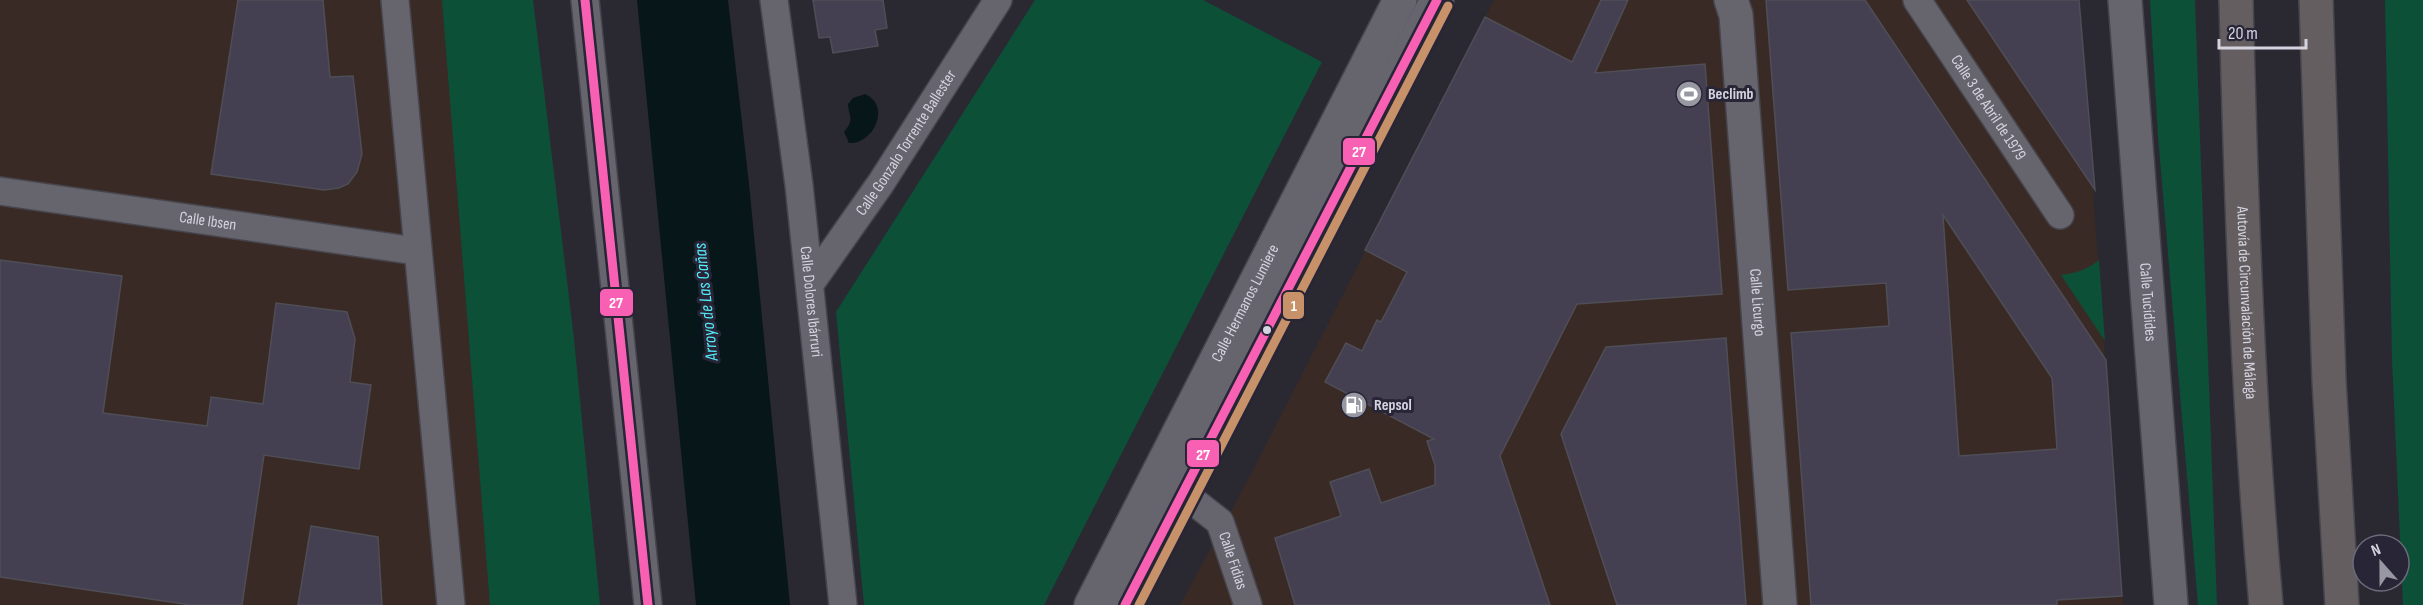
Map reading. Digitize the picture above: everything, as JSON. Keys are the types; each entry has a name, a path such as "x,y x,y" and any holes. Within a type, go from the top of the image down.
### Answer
{"highway":[{"name":"Autovía de Circunvalación de Málaga","path":"2236,0 2240,155 2254,467 2266,605"},
{"path":"2316,0 2329,380 2342,605"}],"main road":[{"name":"Calle Hermanos Lumiere","path":"1125,605 1169,486 1400,0"},
{"name":"Calle Hermanos Lumiere","path":"1091,605 1169,486 1437,0"},
{"name":"Calle Licurgo","path":"1731,0 1736,15 1780,605"},
{"name":"Calle Tucídides","path":"2125,0 2171,605"}],"street":[{"path":"395,0 416,251 451,605"},
{"path":"585,0 648,605"},
{"name":"Calle Dolores Ibárruri","path":"774,0 810,284 843,605"},
{"name":"Calle Gonzalo Torrente Ballester","path":"810,284 882,183 998,0"},
{"name":"Calle 3 de Abril de 1979","path":"1917,0 2060,215"},
{"name":"Calle Ibsen","path":"0,191 416,251"},
{"name":"Calle Fidias","path":"1169,486 1220,522 1248,605"}],"shaded area":[{"path":"0,0 533,0 574,339 600,605 0,605"},
{"path":"1494,0 2079,0 2123,605 1180,605 1252,472"}],"green space":[{"path":"442,0 533,0 574,339 600,605 490,605"},
{"path":"1035,0 1203,0 1322,62 1044,605 864,605 836,312"},
{"path":"2150,0 2195,0 2217,605 2198,605 2158,136"},
{"path":"2385,0 2423,0 2423,605 2403,605 2402,593 2411,593 2411,533 2400,533 2392,359"},
{"path":"2099,260 2105,341 2061,275 2081,270"}],"water":[{"name":"Arroyo de Las Cañas","path":"637,0 728,0 749,184 790,605 696,605"},
{"path":"865,94 873,100 877,107 876,124 865,138 849,143 844,132 850,121 848,104 853,98"}],"building":[{"path":"238,0 323,0 330,77 353,76 362,154 357,172 348,184 324,190 211,174"},
{"path":"813,0 883,0 887,28 875,30 878,46 833,53 830,37 819,38"},
{"path":"1601,0 1628,0 1595,73 1705,64 1722,294 1577,304 1500,456 1550,605 1295,605 1275,538 1341,516 1330,482 1369,469 1381,503 1435,485 1435,465 1427,441 1434,439 1325,382 1346,343 1362,351 1377,320 1381,322 1407,272 1365,250 1485,17 1572,62"},
{"path":"1766,0 1865,0 2106,360 2122,596 2057,600 2057,605 1811,605 1791,333 1889,326 1886,283 1788,290","holes":["1943,215 2052,378 2057,449 1959,456"]},
{"path":"1967,0 2079,0 2095,190 2020,79"},
{"path":"0,260 122,276 103,413 207,426 211,397 263,404 276,303 347,312 355,339 350,382 371,385 359,469 264,455 242,605 191,605 0,577"},
{"path":"1726,338 1746,605 1617,605 1561,434 1606,347"},
{"path":"311,526 378,537 382,605 298,605"}],"transit line":[{"name":"27","path":"585,0 648,605"},
{"name":"27","path":"1125,605 1437,0"},
{"name":"1","path":"1139,605 1448,6"}],"place":[{"name":"Beclimb","path":"1689,94"},
{"name":"Repsol","path":"1354,405"}]}
